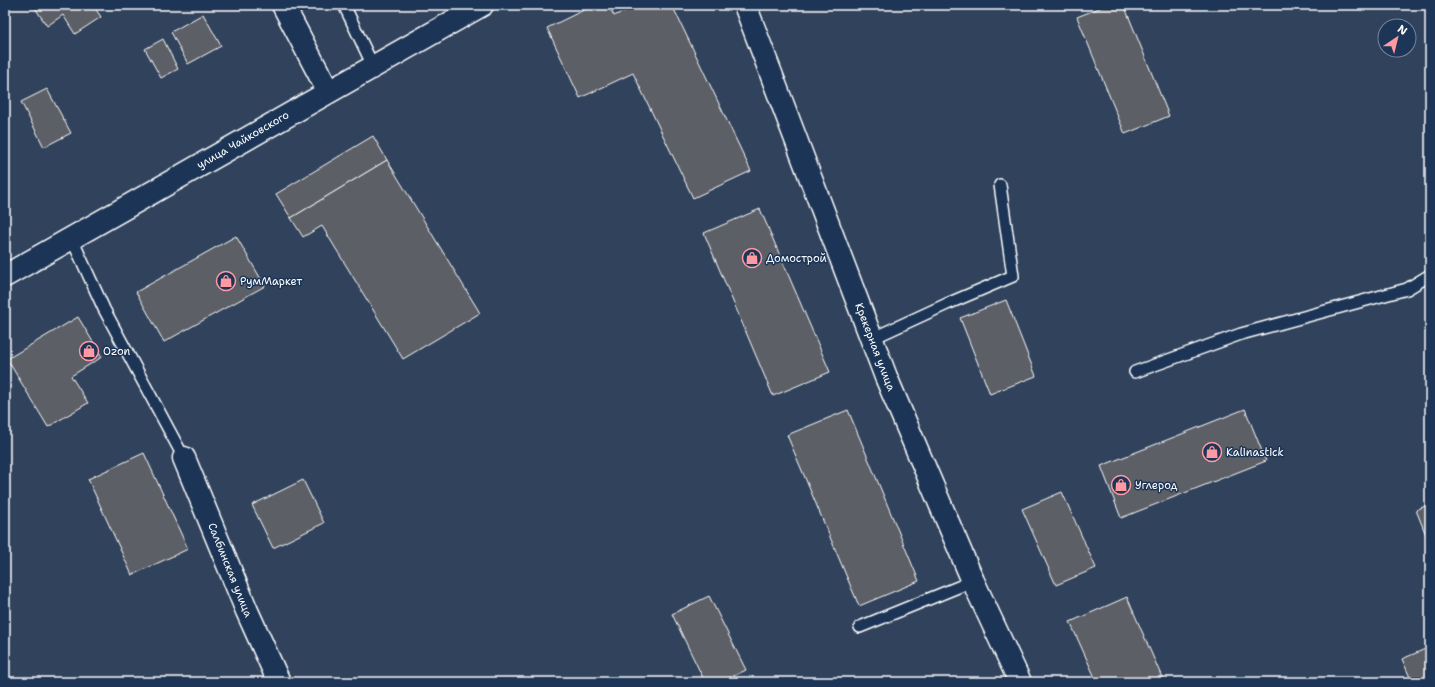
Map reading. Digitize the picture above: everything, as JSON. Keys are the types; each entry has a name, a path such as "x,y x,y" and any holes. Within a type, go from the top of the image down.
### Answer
{"street":[{"path":"283,5 328,91"},
{"name":"улица Чайковского","path":"5,276 328,91 482,5"},
{"name":"Крекерная улица","path":"745,5 886,377 973,581 1020,682"},
{"name":"Салбинская улица","path":"184,458 247,611 279,682"}],"lane":[{"path":"344,5 373,66"},
{"path":"871,339 1013,276 1000,185"},
{"path":"72,239 104,309 184,458"},
{"path":"1134,372 1241,334 1407,289 1430,274"},
{"path":"860,627 973,581"}],"building":[{"path":"39,5 93,5 101,17 75,34 63,15 47,26 35,8"},
{"path":"594,5 609,5 614,16 637,5 672,5 751,171 693,198 633,73 580,98 547,28"},
{"path":"1107,5 1124,5 1169,116 1125,134 1077,17"},
{"path":"203,14 221,46 188,64 171,32"},
{"path":"163,39 178,69 161,78 145,49"},
{"path":"47,89 71,133 44,147 21,102"},
{"path":"373,136 387,160 291,218 276,194"},
{"path":"387,160 480,313 403,359 322,226 303,237 291,218"},
{"path":"760,209 830,372 773,396 704,233"},
{"path":"236,236 265,286 164,342 136,292"},
{"path":"1006,300 1036,376 990,394 960,318"},
{"path":"78,317 102,357 71,376 88,403 48,427 7,359"},
{"path":"1245,409 1266,461 1121,518 1101,466"},
{"path":"848,410 919,581 859,606 787,435"},
{"path":"144,453 188,549 132,575 88,479"},
{"path":"303,480 324,523 273,548 252,505"},
{"path":"1062,492 1096,568 1056,585 1022,509"},
{"path":"1430,504 1430,545 1416,510"},
{"path":"709,596 746,670 721,682 705,682 672,614"},
{"path":"1127,597 1164,682 1097,682 1070,622"},
{"path":"1430,647 1430,682 1412,682 1402,659"}],"place":[{"name":"Домострой","path":"752,258"},
{"name":"РумМаркет","path":"226,281"},
{"name":"Ozon","path":"89,351"},
{"name":"Kalinastick","path":"1212,452"},
{"name":"Углерод","path":"1121,485"}]}
